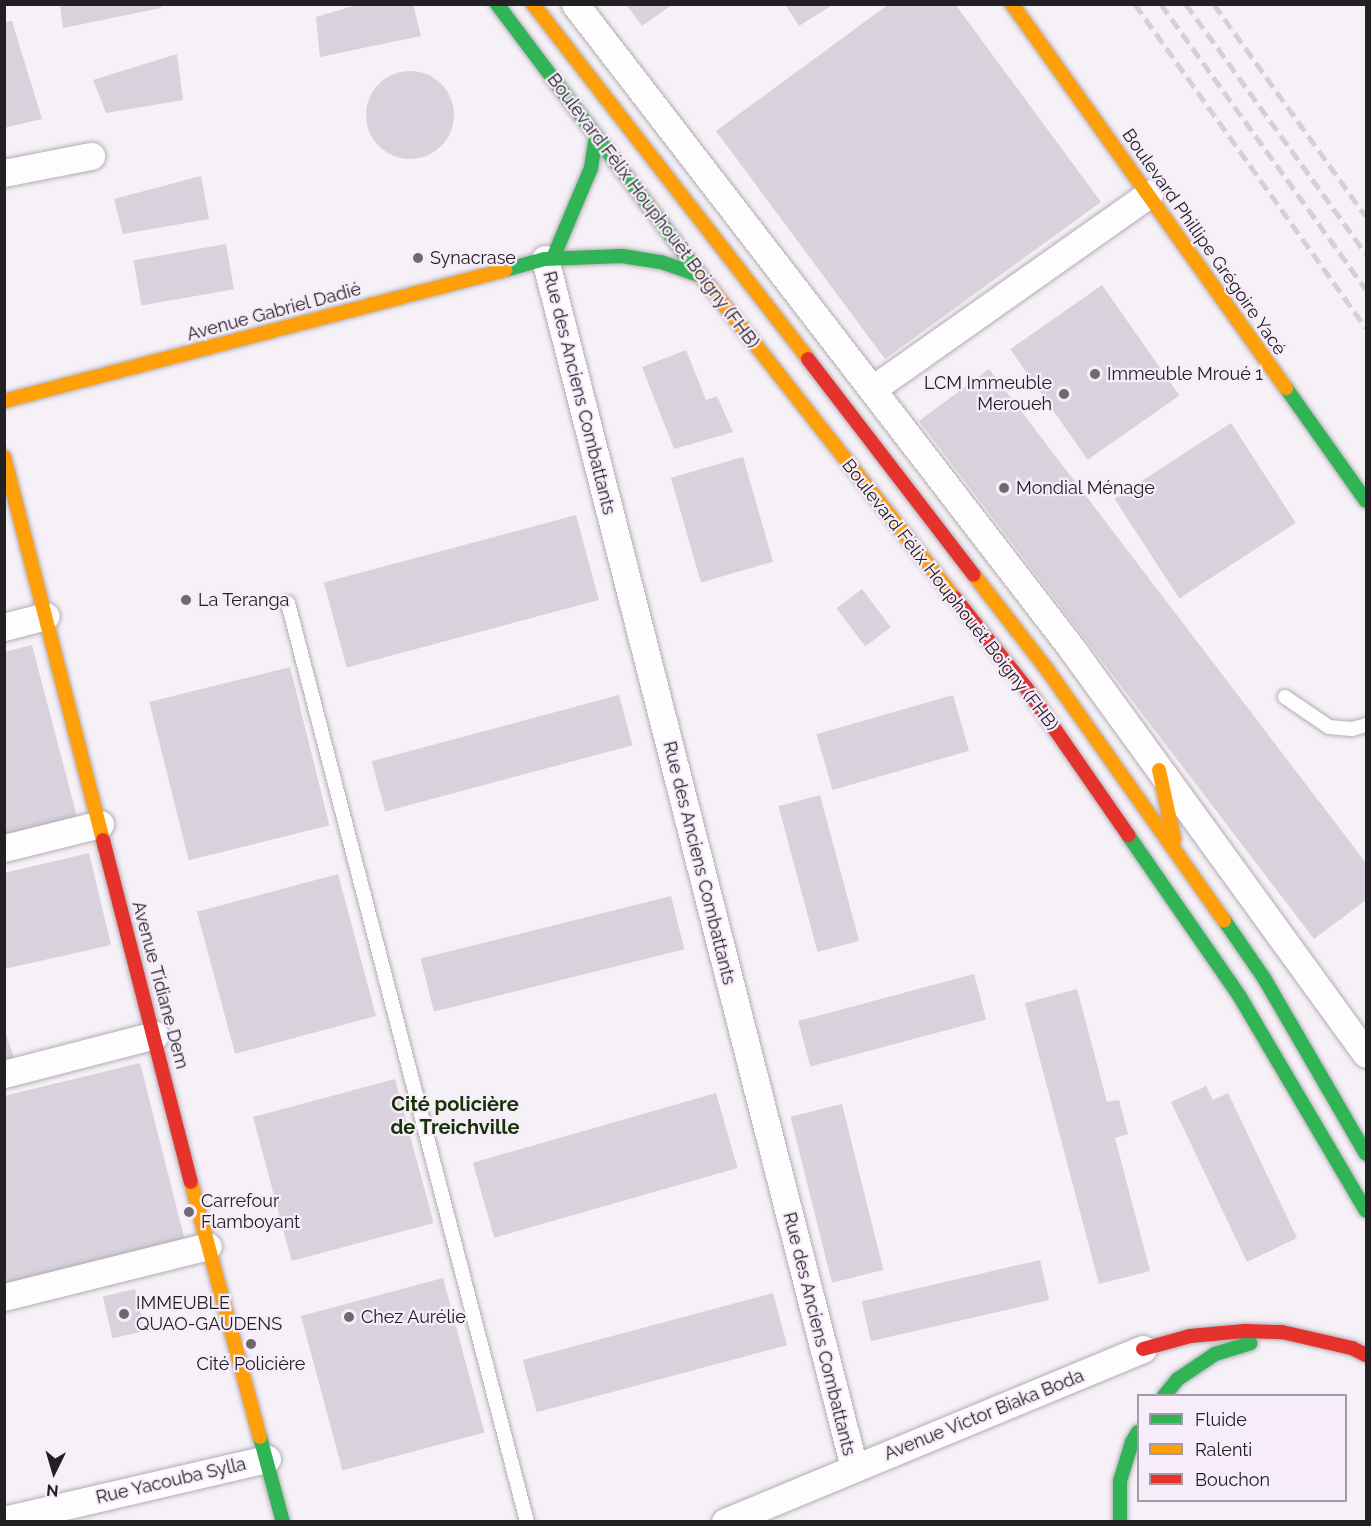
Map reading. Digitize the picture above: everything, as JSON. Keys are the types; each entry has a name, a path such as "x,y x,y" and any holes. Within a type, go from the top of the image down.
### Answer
{"main road":[{"name":"Boulevard Félix Houphouët Boigny (FHB)","path":"497,4 701,276 1027,689 1240,996 1366,1211"},
{"name":"Boulevard Félix Houphouët Boigny (FHB)","path":"533,4 1039,659 1264,978 1366,1154"},
{"name":"Boulevard Phillipe Grégoire Yacé","path":"1012,4 1366,501"},
{"path":"549,259 591,168 596,136"},
{"name":"Avenue Gabriel Dadié","path":"4,401 549,259 622,256 661,262 701,276"},
{"name":"Avenue Tidiane Dem","path":"4,457 208,1246 283,1521"},
{"path":"1159,770 1177,853"},
{"path":"1143,1349 1190,1336 1245,1331 1282,1332 1352,1348 1366,1355"},
{"path":"1165,1394 1178,1379 1215,1354 1282,1332"},
{"path":"1120,1521 1120,1481 1132,1442 1137,1434"}],"street":[{"path":"575,4 874,388 1072,649 1366,1054"},
{"path":"4,173 91,156"},
{"path":"874,388 1149,194"},
{"name":"Rue des Anciens Combattants","path":"549,259 854,1467"},
{"path":"4,627 46,616"},
{"path":"4,848 100,824"},
{"path":"4,1074 155,1035"},
{"path":"4,1298 208,1246"},
{"name":"Avenue Victor Biaka Boda","path":"724,1521 1143,1349"},
{"name":"Rue Yacouba Sylla","path":"4,1520 267,1459"}],"lane":[{"path":"288,603 527,1521"},
{"path":"1286,697 1329,727 1352,729 1366,725"}],"building":[{"path":"60,4 160,4 161,8 63,28"},
{"path":"360,4 413,4 421,36 320,57 316,17"},
{"path":"626,4 673,4 642,26"},
{"path":"785,4 834,4 799,26"},
{"path":"889,4 955,4 1101,202 885,359 716,131"},
{"path":"12,21 42,119 4,128 4,22"},
{"path":"177,54 183,100 106,113 93,80"},
{"path":"410,71 427,75 441,84 450,98 454,115 450,132 441,146 427,155 410,159 393,155 379,146 370,132 366,115 370,98 379,84 393,75"},
{"path":"201,176 209,219 123,234 114,199"},
{"path":"226,244 234,289 141,306 133,260"},
{"name":"Immeuble Mroué 1","path":"1102,285 1179,396 1088,460 1010,349"},
{"path":"686,350 706,400 717,396 733,432 674,449 642,367"},
{"path":"989,369 1366,863 1366,900 1314,939 919,421"},
{"path":"1231,423 1296,523 1179,599 1114,499"},
{"path":"743,457 773,562 701,582 671,478"},
{"path":"576,515 599,600 347,668 324,583"},
{"path":"862,589 891,627 865,647 836,608"},
{"path":"32,645 77,817 4,836 4,652"},
{"path":"290,667 329,825 189,860 149,702"},
{"path":"619,695 632,745 385,811 372,761"},
{"path":"953,695 969,751 832,790 817,734"},
{"path":"820,795 859,941 818,952 778,806"},
{"path":"89,853 111,945 4,969 4,873"},
{"path":"338,874 376,1016 235,1054 197,912"},
{"path":"671,896 684,949 434,1012 421,958"},
{"path":"974,974 986,1019 810,1067 798,1021"},
{"path":"1077,989 1107,1102 1119,1100 1128,1134 1115,1138 1150,1271 1099,1284 1025,1003"},
{"path":"4,1027 14,1058 4,1060"},
{"path":"140,1063 185,1241 4,1286 4,1096"},
{"path":"395,1079 434,1223 292,1261 253,1117"},
{"path":"1206,1086 1213,1100 1228,1093 1297,1238 1247,1262 1171,1102"},
{"path":"716,1093 737,1168 494,1238 473,1163"},
{"path":"842,1104 883,1270 832,1283 791,1117"},
{"path":"1040,1260 1049,1300 871,1341 862,1301"},
{"path":"443,1278 484,1433 342,1471 301,1316"},
{"name":"IMMEUBLE QUAO-GAUDENS","path":"135,1289 145,1331 113,1338 103,1296"},
{"path":"773,1293 787,1345 537,1412 523,1360"}],"railway":[{"path":"1135,4 1366,328"},
{"path":"1161,4 1366,289"},
{"path":"1186,4 1366,254"},
{"path":"1214,4 1366,216"}],"traffic: fast":[{"path":"497,4 699,273"},
{"path":"553,258 591,168 596,137"},
{"path":"505,270 545,259 622,256 661,262 701,276"},
{"path":"1286,388 1366,501"},
{"path":"1128,835 1240,997 1366,1211"},
{"path":"1224,920 1264,978 1366,1154"},
{"path":"1166,1394 1178,1379 1215,1354 1250,1343"},
{"path":"1120,1522 1120,1481 1132,1442 1137,1434"},
{"path":"260,1437 283,1522"}],"traffic: slow":[{"path":"533,4 808,359"},
{"path":"1012,4 1286,388"},
{"path":"4,401 505,270"},
{"path":"699,273 955,598"},
{"path":"4,457 103,840"},
{"path":"974,575 1046,668 1224,920"},
{"path":"1159,770 1174,839"},
{"path":"191,1182 260,1437"}],"traffic: jam":[{"path":"808,359 974,575"},
{"path":"955,598 1027,689 1128,835"},
{"path":"103,840 191,1182"},
{"path":"1143,1349 1190,1336 1245,1331 1282,1332 1352,1348 1366,1355"}],"place":[{"name":"Synacrase","path":"418,258"},
{"name":"Immeuble Mroué 1","path":"1095,374"},
{"name":"LCM Immeuble Meroueh","path":"1064,394"},
{"name":"Mondial Ménage","path":"1004,488"},
{"name":"La Teranga","path":"186,600"},
{"name":"Carrefour Flamboyant","path":"189,1212"},
{"name":"IMMEUBLE QUAO-GAUDENS","path":"124,1314"},
{"name":"Chez Aurélie","path":"349,1317"},
{"name":"Cité Policière","path":"251,1344"}],"district":[{"name":"Cité policière de Treichville","path":"455,1116"}]}
